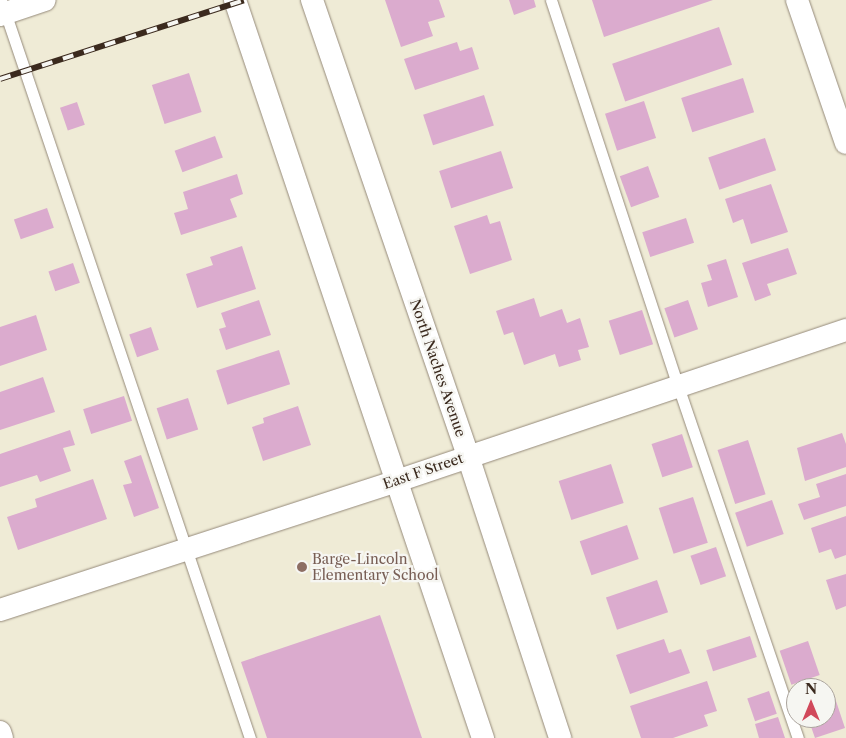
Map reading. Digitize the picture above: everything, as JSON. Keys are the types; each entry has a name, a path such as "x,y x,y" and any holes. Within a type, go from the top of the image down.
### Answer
{"street":[{"path":"2,9 45,0"},
{"path":"235,0 483,738"},
{"name":"North Naches Avenue","path":"312,0 468,456 560,738"},
{"path":"797,0 846,143"},
{"name":"East F Street","path":"0,610 397,481 846,330"},
{"path":"0,732 2,738"}],"lane":[{"path":"551,0 678,386 798,738"},
{"path":"2,9 250,738"}],"building":[{"path":"385,0 439,0 445,17 428,22 433,36 401,47"},
{"path":"509,0 534,0 536,7 514,15"},
{"path":"592,0 713,0 604,37"},
{"path":"719,27 732,65 625,102 612,64"},
{"path":"457,42 460,51 472,47 479,69 415,90 404,59"},
{"path":"189,73 202,112 165,124 152,85"},
{"path":"743,78 754,112 692,132 681,98"},
{"path":"484,95 494,125 433,145 423,115"},
{"path":"644,101 656,138 617,151 605,114"},
{"path":"77,102 85,125 68,131 60,108"},
{"path":"215,136 223,158 182,172 175,151"},
{"path":"765,138 776,170 719,190 708,158"},
{"path":"501,151 513,188 451,208 439,171"},
{"path":"648,166 659,197 631,207 620,176"},
{"path":"237,174 243,194 230,199 237,217 181,235 174,213 188,209 183,192"},
{"path":"771,184 788,232 751,244 743,219 733,223 725,199"},
{"path":"47,208 54,228 21,239 14,219"},
{"path":"487,215 490,224 500,221 512,260 470,274 454,226"},
{"path":"686,218 694,243 650,257 642,232"},
{"path":"242,246 256,289 197,308 186,274 213,265 210,257"},
{"path":"788,248 797,274 767,284 771,295 755,301 742,263"},
{"path":"726,259 738,297 708,307 701,283 712,280 707,265"},
{"path":"73,263 80,283 55,291 48,271"},
{"path":"534,298 540,317 562,309 567,323 580,318 589,347 578,350 581,360 559,367 555,354 524,365 513,332 504,335 496,311"},
{"path":"259,300 271,335 226,350 219,329 226,327 221,313"},
{"path":"688,300 698,329 674,337 664,308"},
{"path":"642,310 653,344 620,355 609,321"},
{"path":"36,315 47,350 0,366 0,327"},
{"path":"151,327 159,350 137,357 129,334"},
{"path":"279,350 290,384 227,405 216,370"},
{"path":"43,377 55,412 0,430 0,392"},
{"path":"124,396 132,421 91,434 83,409"},
{"path":"188,398 198,429 167,440 157,408"},
{"path":"298,406 311,445 263,461 252,427 264,423 263,418"},
{"path":"70,430 75,445 63,448 71,471 40,482 37,475 0,487 0,454"},
{"path":"842,433 846,444 846,467 805,481 797,448"},
{"path":"682,434 693,467 662,477 652,444"},
{"path":"748,440 766,494 735,504 718,450"},
{"path":"141,455 159,508 134,517 123,485 132,483 124,461"},
{"path":"611,464 624,503 571,520 559,481"},
{"path":"846,474 846,506 804,520 798,504 820,497 816,484"},
{"path":"93,479 107,519 18,550 7,517 37,507 35,499"},
{"path":"693,497 708,543 674,554 659,508"},
{"path":"772,500 784,534 747,547 735,513"},
{"path":"846,516 846,555 835,559 831,549 819,553 811,528"},
{"path":"627,525 639,559 591,575 580,541"},
{"path":"716,547 726,576 701,585 690,556"},
{"path":"846,574 846,606 836,610 826,580"},
{"path":"657,580 668,612 617,630 606,598"},
{"path":"380,615 422,738 267,738 241,662"},
{"path":"750,636 757,657 713,671 706,650"},
{"path":"664,639 669,653 681,649 690,673 630,694 616,655"},
{"path":"808,641 820,675 811,678 789,678 780,651"},
{"path":"707,681 717,711 704,715 708,726 673,738 641,738 630,706"},
{"path":"769,691 777,714 755,721 747,698"},
{"path":"836,701 845,728 815,738 812,728 836,728"},
{"path":"778,717 785,738 759,738 755,724"}],"railway":[{"path":"0,79 244,0"}],"place":[{"name":"Barge-Lincoln Elementary School","path":"302,567"}]}
